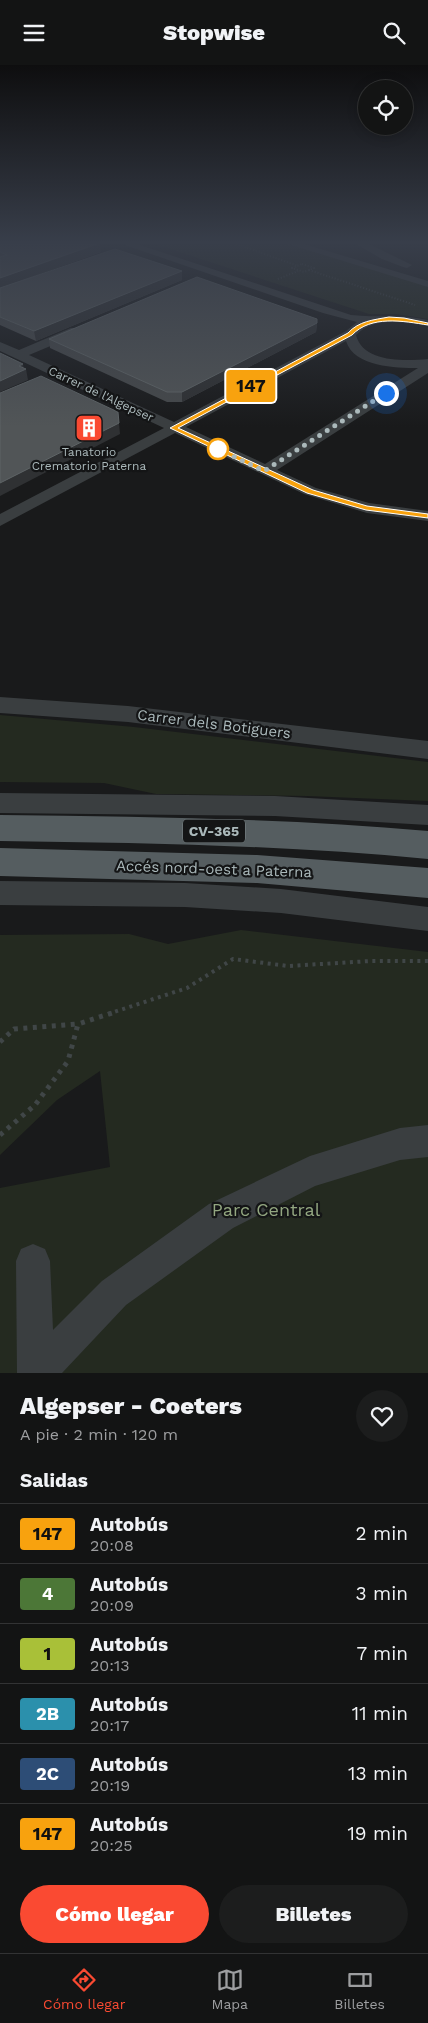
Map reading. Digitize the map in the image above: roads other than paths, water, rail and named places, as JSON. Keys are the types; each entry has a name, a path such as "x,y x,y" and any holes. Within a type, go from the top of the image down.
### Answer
{"main road":[{"name":"CV-365","path":"0,828 249,832 355,838 428,845"},
{"name":"Accés nord-oest a Paterna","path":"0,862 266,870 428,883"},
{"path":"0,868 149,867"}],"street":[{"path":"285,305 319,316 350,333"},
{"path":"308,305 350,318 375,321"},
{"path":"0,521 350,333 356,327 375,321 396,319 425,321"},
{"path":"18,355 85,327"},
{"path":"350,333 350,342 355,349 367,356 400,364 428,363"},
{"name":"Carrer de l'Algepser","path":"0,346 310,491 366,508 428,516"},
{"path":"264,471 428,367"},
{"path":"45,379 58,373"},
{"name":"Carrer dels Botiguers","path":"0,705 128,714 428,750"},
{"path":"0,803 275,806 428,815"},
{"path":"0,893 185,895 281,901 428,919"},
{"path":"36,1373 114,1293 221,1216 310,1171 400,1144 428,1141"},
{"path":"33,1261 36,1373"}],"place":[{"name":"Tanatorio Crematorio Paterna","path":"89,428"}],"park label":[{"name":"Parc Central","path":"266,1210"}]}
